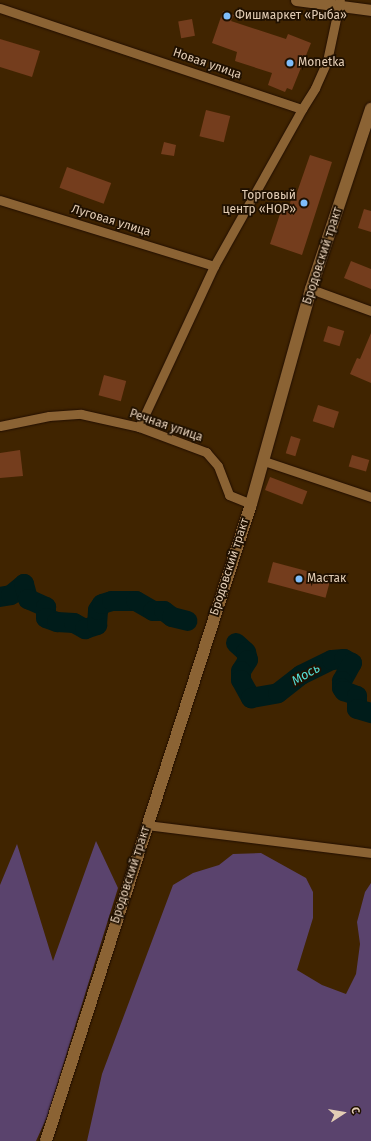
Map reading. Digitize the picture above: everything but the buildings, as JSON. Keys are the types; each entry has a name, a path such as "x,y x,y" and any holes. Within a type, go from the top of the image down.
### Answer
{"main road":[{"name":"Бродовский тракт","path":"46,1141 83,1022 251,504 311,289 371,109"}],"street":[{"path":"296,0 340,4 371,10"},
{"path":"139,427 214,266 302,109 327,60 340,4"},
{"name":"Новая улица","path":"0,8 302,109"},
{"name":"Луговая улица","path":"0,200 214,266"},
{"path":"311,289 371,311"},
{"name":"Речная улица","path":"0,426 50,416 81,414 139,427 206,452 218,466 229,495 251,504"},
{"path":"264,461 371,497"},
{"path":"147,825 371,853"}],"shaded area":[{"path":"96,841 118,888 47,1117 36,1141 0,1141 0,885 17,844 53,961"},
{"path":"261,853 306,878 313,892 313,918 297,970 322,985 346,994 356,974 360,944 357,922 365,892 371,883 371,1141 87,1141 102,1074 173,885 193,873 219,865 233,854"}],"waterway":[{"name":"Мось","path":"0,597 11,595 24,584 28,599 46,607 46,618 57,622 74,623 85,629 97,625 98,610 102,604 112,601 136,601 153,611 164,611 172,617 188,621"},
{"name":"Мось","path":"236,643 246,652 248,660 241,671 241,680 251,698 278,693 301,675 332,660 344,659 352,663 342,681 342,688 344,691 357,696 357,709 371,713"}],"place":[{"name":"Фишмаркет «Рыба»","path":"227,16"},
{"name":"Monetka","path":"290,63"},
{"name":"Торговый центр «НОР»","path":"304,203"},
{"name":"Мастак","path":"299,579"}]}
